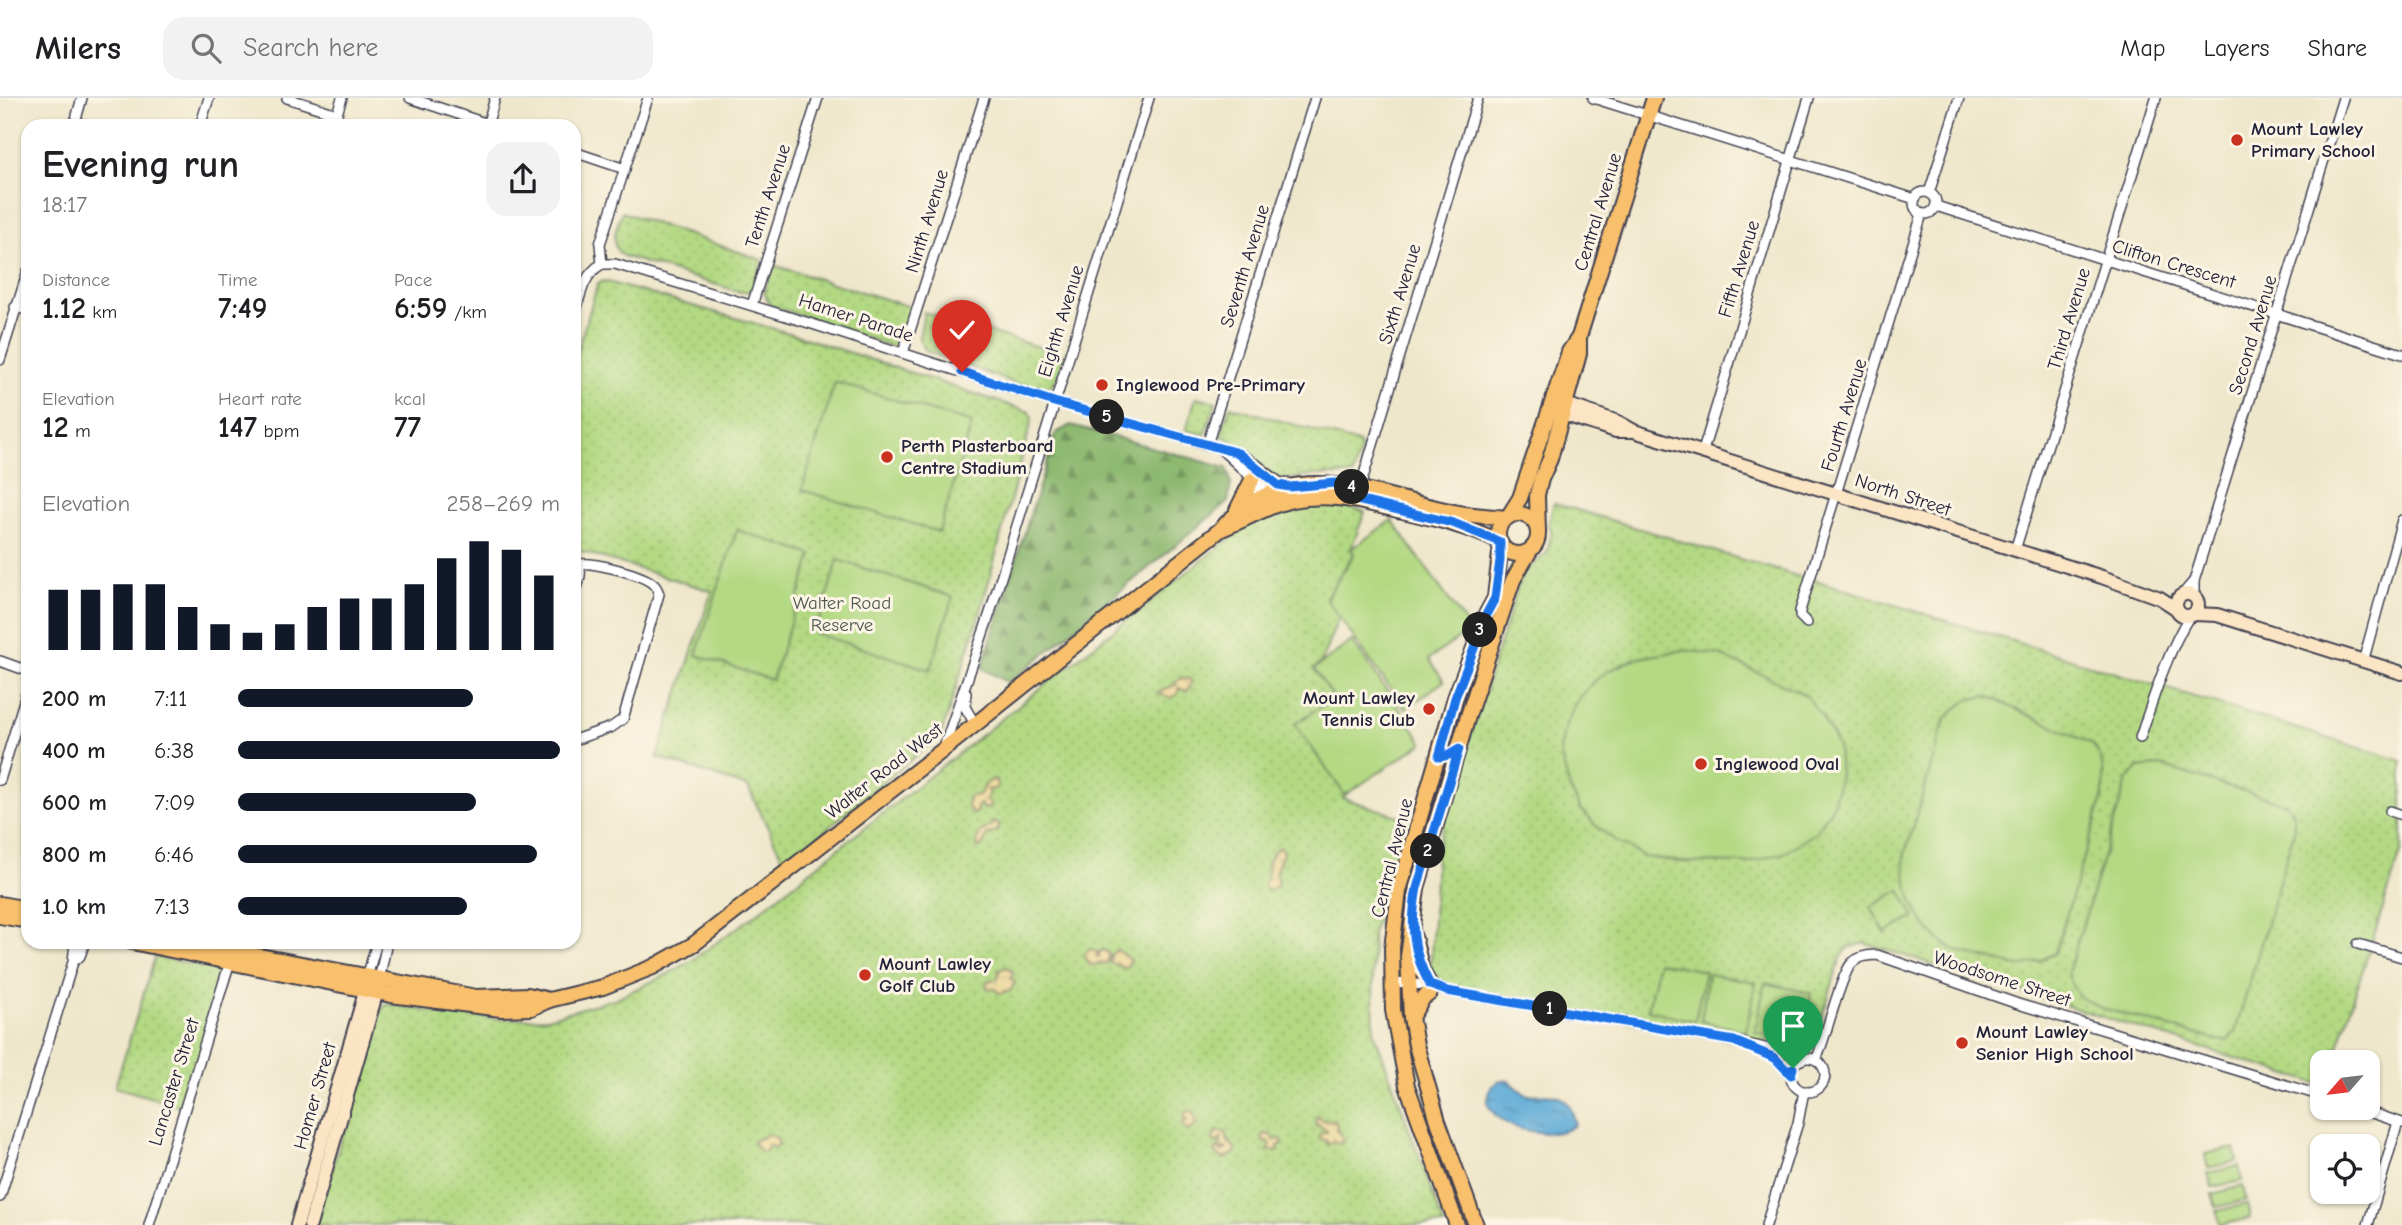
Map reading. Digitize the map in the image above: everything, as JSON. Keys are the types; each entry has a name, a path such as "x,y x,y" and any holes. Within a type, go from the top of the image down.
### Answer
{"main road":[{"name":"Central Avenue","path":"1538,532 1537,495 1550,459 1569,352 1579,337 1654,98"},
{"name":"Central Avenue","path":"1507,517 1520,498 1558,407"},
{"name":"North Street","path":"1558,407 1618,422 1634,431 2402,673"},
{"path":"1237,512 1253,473 1278,485 1290,487 1334,483 1358,494 1453,523 1500,543 1513,554 1523,554 1531,549 1537,540 1535,523 1527,516 1518,514 1507,517 1453,512 1358,494 1267,501"},
{"path":"1267,501 1290,487"},
{"name":"Walter Road West","path":"1220,530 1237,512 1267,501"},
{"name":"Walter Road West","path":"211,949 233,951 431,1002 501,1009 531,1008 550,1000 618,982 653,967 694,944 1220,530 1267,501"},
{"path":"1500,543 1499,530 1507,517"},
{"name":"Central Avenue","path":"1457,1225 1406,1086 1397,1045 1392,987 1393,927 1399,891 1455,698 1481,624 1495,598 1500,543"},
{"name":"Central Avenue","path":"1476,1225 1438,1121 1411,1017 1408,987 1411,926 1417,888 1459,749 1513,580 1531,549"},
{"path":"1439,757 1459,749"},
{"path":"0,904 21,908"},
{"path":"0,916 21,920"},
{"path":"1411,926 1422,971 1430,989 1411,1017"},
{"name":"Homer Street","path":"297,1225 362,1006 372,985"},
{"name":"Homer Street","path":"310,1225 372,985"}],"street":[{"path":"76,119 82,98"},
{"path":"202,119 209,98"},
{"path":"288,98 337,114"},
{"path":"335,119 342,98"},
{"path":"410,98 471,119"},
{"path":"490,119 495,98"},
{"path":"581,289 590,271 602,264 600,244 648,98"},
{"name":"Tenth Avenue","path":"752,305 818,98"},
{"name":"Ninth Avenue","path":"902,354 984,98"},
{"name":"Eighth Avenue","path":"943,750 990,613 1149,98"},
{"name":"Seventh Avenue","path":"1207,445 1315,98"},
{"name":"Sixth Avenue","path":"1358,494 1478,98"},
{"path":"1593,98 1914,199"},
{"name":"Fifth Avenue","path":"1703,451 1809,98"},
{"path":"1929,193 1959,98"},
{"name":"Third Avenue","path":"2015,550 2156,98"},
{"name":"Second Avenue","path":"2140,738 2156,687 2178,634 2343,98"},
{"path":"581,154 625,169"},
{"path":"1920,193 1929,193 1935,198 1936,206 1931,213 1923,214 1915,208 1914,199 1920,193"},
{"name":"Clifton Crescent","path":"1936,206 2402,354"},
{"name":"Fourth Avenue","path":"1807,623 1800,616 1800,611 1923,214"},
{"name":"Hamer Parade","path":"602,264 617,264 1054,402 1238,453 1253,473"},
{"path":"0,359 21,290"},
{"path":"15,307 21,308"},
{"path":"1253,473 1267,501"},
{"path":"2363,662 2402,520"},
{"path":"581,562 645,579 655,585 659,594 623,719 612,727 581,738"},
{"path":"0,662 21,669"},
{"name":"Eighth Avenue","path":"969,674 964,703 975,724"},
{"path":"0,780 21,711"},
{"path":"2390,811 2402,815"},
{"path":"2358,944 2402,957"},
{"path":"0,1197 73,962 74,949"},
{"path":"73,962 80,956 82,949"},
{"path":"372,985 376,949"},
{"path":"372,985 385,949"},
{"name":"Lancaster Street","path":"149,1225 233,951"},
{"name":"Woodsome Street","path":"1816,1060 1825,1040 1845,973 1852,962 1867,955 1877,955 2032,1008 2310,1092"},
{"path":"1392,987 1447,991 1734,1041 1792,1054 1801,1060"},
{"path":"1734,1041 1775,1058 1791,1075 1796,1087 1804,1091 1810,1092 1819,1088 1824,1079 1823,1068 1816,1060 1808,1058 1795,1064 1791,1075"},
{"path":"1766,1225 1801,1110 1804,1091"},
{"path":"2368,1225 2400,1122 2380,1115"}],"green space":[{"path":"622,212 762,260 752,291 740,292 623,256 614,241"},
{"path":"773,265 914,308 902,342 893,347 770,305 764,292"},
{"name":"Walter Road Reserve","path":"604,281 796,335 1030,412 1032,420 981,610 941,735 785,863 748,787 657,757 712,591 581,551 581,339 598,283"},
{"path":"924,312 1065,355 1056,381 1047,387 1031,389 926,351 919,338"},
{"name":"Perth Plasterboard Centre Stadium","path":"835,382 972,423 939,532 802,490"},
{"path":"1196,397 1216,402 1205,435 1186,430"},
{"path":"1230,406 1358,443 1361,449 1353,475 1316,475 1283,480 1266,470 1250,452 1221,435"},
{"path":"1071,425 1227,468 1231,483 1228,502 1009,683 982,668 1056,433"},
{"path":"1554,503 2402,761 2402,849 2337,1050 2310,1050 2310,1081 1864,943 1849,947 1841,957 1815,1039 1734,1041 1430,985 1436,856 1449,802 1522,574 1547,553 1552,532 1548,525"},
{"name":"Mount Lawley Golf Club","path":"1305,504 1339,504 1365,512 1351,549 1354,553 1326,598 1339,616 1321,663 1314,669 1334,698 1295,724 1345,795 1343,798 1407,819 1372,934 1374,1032 1444,1225 315,1225 377,1022 381,1010 387,1004 498,1019 547,1018 617,998 688,963 751,918 1235,534 1268,516"},
{"path":"1392,520 1466,624 1462,636 1429,659 1444,681 1405,709 1326,599 1354,554 1351,549"},
{"path":"737,530 812,555 772,680 696,655"},
{"path":"838,560 953,597 930,670 815,633"},
{"path":"1352,641 1423,743 1345,795 1295,724 1334,698 1314,669"},
{"name":"Inglewood Oval","path":"1684,650 1720,655 1806,695 1838,746 1840,775 1833,806 1816,832 1784,853 1748,863 1682,862 1645,857 1596,826 1581,809 1570,789 1560,752 1564,730 1575,704 1592,683 1608,671 1634,659"},
{"path":"1987,696 2092,744 2100,756 2103,768 2103,795 2055,953 2023,966 1965,954 1944,944 1917,912 1905,871 1904,857 1945,719 1967,700"},
{"path":"2161,766 2287,804 2294,814 2294,831 2235,1032 2227,1041 2099,1007 2078,995 2068,973 2127,780 2138,768"},
{"path":"1900,890 1915,917 1885,933 1871,907"},
{"path":"155,957 227,971 184,1107 115,1087"},
{"path":"1658,962 1705,971 1695,1021 1648,1010"},
{"path":"1708,974 1756,982 1746,1031 1701,1021"},
{"path":"1765,983 1811,993 1801,1042 1755,1032"},
{"path":"2235,1148 2238,1161 2208,1168 2205,1154"},
{"path":"2239,1166 2242,1181 2212,1187 2208,1173"},
{"path":"2243,1186 2246,1200 2216,1207 2212,1194"},
{"path":"2247,1204 2250,1218 2220,1225 2217,1211"}],"sand":[{"path":"1182,678 1192,682 1187,691 1178,688 1178,694 1170,698 1157,693 1177,684 1176,681"},
{"path":"995,780 998,786 987,790 989,792 986,800 991,804 990,807 984,809 980,804 977,806 977,812 972,814 967,805 969,796 979,796 983,787"},
{"path":"993,822 1000,825 996,832 987,835 979,848 977,845 980,833"},
{"path":"1277,848 1281,848 1283,853 1275,873 1277,886 1267,891 1264,884 1268,874 1267,863"},
{"path":"1091,949 1097,952 1098,958 1100,951 1106,951 1109,955 1107,963 1090,965 1085,952"},
{"path":"1117,950 1130,960 1126,968 1110,963 1111,955"},
{"path":"1007,967 1014,973 1010,978 1015,983 1010,991 998,993 996,989 987,988 987,981 998,979 999,970"},
{"path":"1187,1111 1193,1113 1197,1124 1188,1131 1183,1126 1184,1121 1187,1121 1183,1116"},
{"path":"1317,1116 1324,1121 1335,1120 1336,1130 1342,1136 1343,1142 1333,1141 1328,1145 1326,1140 1322,1140 1321,1133 1327,1130 1315,1124"},
{"path":"1218,1131 1226,1133 1228,1141 1235,1148 1234,1154 1223,1159 1215,1152 1217,1148 1222,1151 1226,1149 1220,1147 1221,1139 1214,1142 1213,1137"},
{"path":"769,1134 778,1139 778,1145 774,1148 769,1145 766,1151 759,1151 753,1141"},
{"path":"1263,1134 1272,1135 1274,1140 1281,1139 1283,1143 1278,1146 1279,1150 1268,1151 1271,1145 1262,1140"}],"water":[{"path":"1500,1080 1509,1081 1526,1095 1545,1094 1565,1100 1573,1113 1575,1124 1569,1129 1552,1133 1531,1131 1506,1123 1487,1103 1491,1087"}],"place":[{"name":"Mount Lawley Primary School","path":"2237,140"},
{"name":"Inglewood Pre-Primary","path":"1102,385"},
{"name":"Perth Plasterboard Centre Stadium","path":"887,457"},
{"name":"Mount Lawley Tennis Club","path":"1429,709"},
{"name":"Inglewood Oval","path":"1701,764"},
{"name":"Mount Lawley Golf Club","path":"865,975"},
{"name":"Mount Lawley Senior High School","path":"1962,1043"}],"route":[{"path":"962,372 1054,402 1238,453 1278,485 1290,487 1334,483 1360,488 1357,500 1453,523 1500,542 1495,598 1481,624 1455,698 1439,757 1459,749 1413,909 1411,926 1422,971 1430,985 1447,991 1734,1041 1775,1058 1791,1075 1793,1068"}]}
